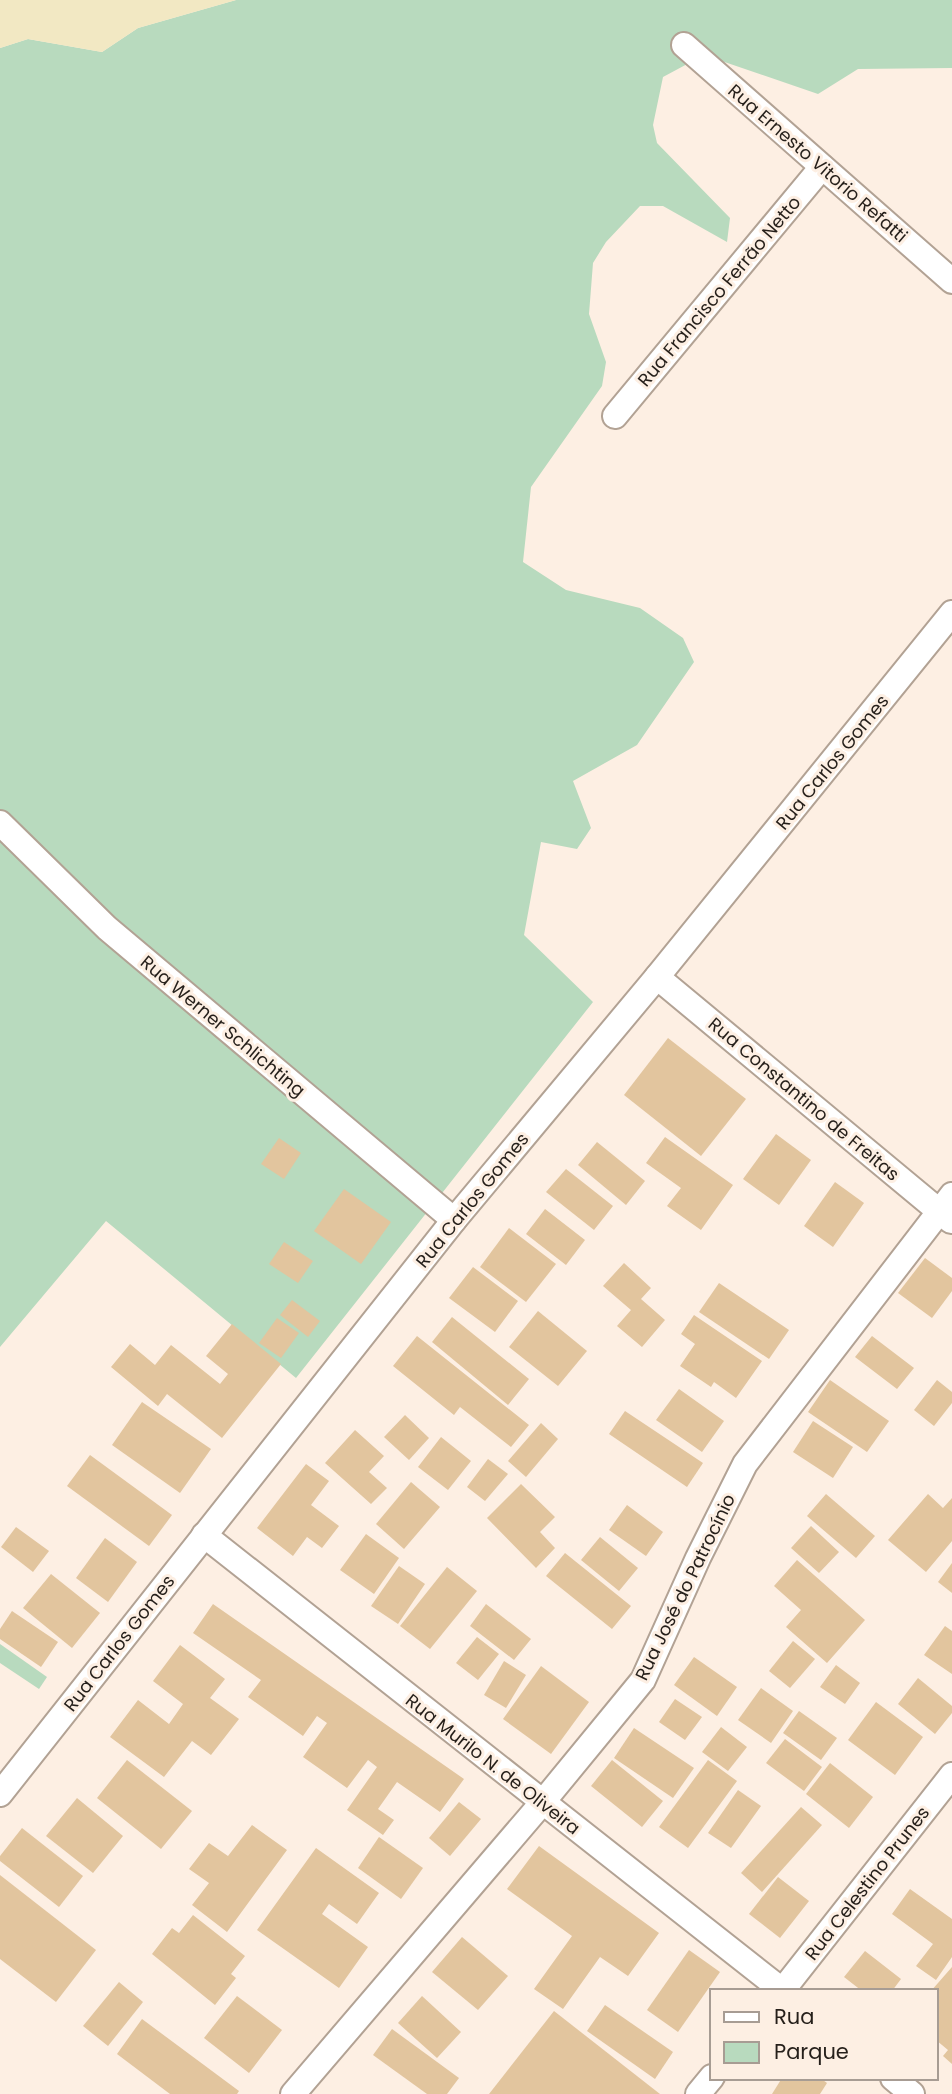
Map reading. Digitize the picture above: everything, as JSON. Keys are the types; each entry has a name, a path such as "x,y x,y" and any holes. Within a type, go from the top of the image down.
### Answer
{"street":[{"name":"Rua Ernesto Vitorio Refatti","path":"684,45 952,281"},
{"name":"Rua Francisco Ferrão Netto","path":"615,416 822,167"},
{"name":"Rua Carlos Gomes","path":"0,1794 454,1220 657,977 952,613"},
{"name":"Rua Werner Schlichting","path":"0,822 107,928 454,1220"},
{"name":"Rua Constantino de Freitas","path":"657,977 948,1209"},
{"name":"Rua José do Patrocínio","path":"293,2094 542,1803 643,1680 698,1558 745,1464 948,1209"},
{"name":"Rua Murilo N. de Oliveira","path":"204,1535 779,1989"},
{"name":"Rua Celestino Prunes","path":"784,1989 952,1774"},
{"path":"698,2094 710,2079"},
{"path":"895,2080 912,2094"}],"green space":[{"path":"236,0 952,0 952,68 858,69 818,94 704,55 663,77 653,125 657,143 730,218 727,242 663,206 640,206 606,242 593,263 589,314 606,362 602,386 531,487 523,562 566,590 640,608 683,638 694,662 637,745 573,781 591,828 577,849 541,842 524,935 593,1002 296,1378 106,1221 0,1347 0,48 28,39 102,52 138,28"},
{"path":"0,1644 47,1677 39,1689 0,1663"}],"sand":[{"path":"0,0 236,0 138,28 102,52 28,39 0,48"}],"building":[{"path":"668,1038 746,1099 701,1156 624,1095"},
{"path":"776,1134 811,1160 779,1205 743,1179"},
{"path":"665,1137 733,1185 701,1230 667,1206 681,1188 646,1163"},
{"path":"279,1138 301,1153 284,1179 261,1164"},
{"path":"597,1142 645,1181 626,1205 578,1165"},
{"path":"566,1169 613,1206 594,1230 546,1192"},
{"path":"835,1182 864,1203 833,1247 804,1226"},
{"path":"344,1189 391,1222 361,1264 314,1231"},
{"path":"545,1209 585,1240 566,1265 526,1234"},
{"path":"509,1228 556,1264 526,1302 480,1267"},
{"path":"284,1242 313,1261 298,1283 269,1264"},
{"path":"925,1258 952,1278 952,1291 932,1318 898,1293"},
{"path":"624,1263 651,1288 641,1299 665,1320 642,1347 617,1326 631,1310 603,1286"},
{"path":"473,1267 518,1301 495,1332 449,1298"},
{"path":"719,1283 789,1330 769,1359 699,1312"},
{"path":"292,1300 320,1321 308,1337 280,1315"},
{"path":"538,1311 587,1351 558,1386 509,1347"},
{"path":"694,1315 762,1361 736,1398 714,1382 711,1387 680,1366 695,1344 681,1334"},
{"path":"452,1317 529,1379 508,1405 432,1342"},
{"path":"277,1318 299,1333 281,1358 259,1343"},
{"path":"232,1324 281,1364 222,1438 167,1394 158,1406 111,1367 130,1344 155,1365 171,1345 220,1384 228,1374 206,1356"},
{"path":"417,1336 529,1425 511,1447 460,1407 454,1415 393,1366"},
{"path":"872,1336 914,1368 897,1389 855,1357"},
{"path":"830,1380 889,1421 867,1452 808,1412"},
{"path":"937,1380 952,1392 952,1403 934,1426 914,1410"},
{"path":"679,1389 724,1421 702,1452 656,1420"},
{"path":"142,1402 211,1449 180,1493 112,1445"},
{"path":"625,1411 703,1463 687,1487 609,1434"},
{"path":"405,1415 429,1438 409,1460 384,1437"},
{"path":"813,1421 853,1447 833,1478 793,1452"},
{"path":"541,1423 558,1439 526,1477 508,1461"},
{"path":"355,1430 384,1456 369,1472 387,1488 371,1504 325,1463"},
{"path":"441,1437 471,1461 448,1490 418,1467"},
{"path":"90,1455 172,1515 149,1546 67,1486"},
{"path":"488,1459 508,1474 485,1501 467,1487"},
{"path":"306,1464 329,1481 311,1505 339,1526 322,1548 307,1537 293,1556 257,1528"},
{"path":"411,1482 440,1507 404,1549 376,1524"},
{"path":"521,1484 555,1517 540,1532 555,1548 536,1568 487,1518"},
{"path":"826,1494 875,1536 856,1558 807,1516"},
{"path":"928,1494 943,1508 952,1498 952,1541 926,1572 888,1540"},
{"path":"627,1505 663,1532 646,1556 609,1530"},
{"path":"811,1526 839,1552 819,1573 791,1548"},
{"path":"16,1527 49,1551 33,1572 1,1547"},
{"path":"366,1534 399,1558 374,1594 340,1570"},
{"path":"600,1537 638,1568 619,1591 581,1560"},
{"path":"105,1538 137,1562 108,1602 76,1578"},
{"path":"565,1553 631,1606 612,1629 546,1576"},
{"path":"797,1560 865,1620 827,1663 786,1627 801,1610 774,1586"},
{"path":"952,1563 952,1593 938,1582"},
{"path":"399,1566 425,1584 398,1624 371,1606"},
{"path":"447,1567 477,1591 430,1649 400,1626"},
{"path":"51,1574 100,1613 72,1648 23,1608"},
{"path":"213,1604 464,1779 440,1812 397,1782 378,1809 394,1820 383,1835 347,1810 377,1767 368,1760 347,1788 303,1757 327,1723 317,1716 303,1736 248,1697 261,1680 193,1633"},
{"path":"486,1604 531,1639 514,1660 470,1626"},
{"path":"12,1611 58,1642 41,1667 0,1639 0,1629"},
{"path":"945,1626 952,1631 952,1674 924,1655"},
{"path":"477,1637 499,1654 478,1680 456,1663"},
{"path":"793,1641 815,1659 790,1688 769,1671"},
{"path":"180,1645 225,1679 210,1698 239,1719 211,1755 192,1741 164,1777 110,1737 138,1700 169,1724 183,1704 153,1681"},
{"path":"694,1657 737,1687 717,1716 674,1685"},
{"path":"504,1661 526,1675 506,1708 484,1695"},
{"path":"836,1665 860,1683 845,1704 820,1687"},
{"path":"541,1666 589,1702 551,1754 503,1719"},
{"path":"918,1678 952,1706 952,1713 935,1734 898,1704"},
{"path":"761,1688 793,1711 771,1743 738,1720"},
{"path":"675,1699 702,1717 685,1740 659,1722"},
{"path":"876,1702 923,1737 895,1775 848,1740"},
{"path":"799,1711 837,1738 821,1760 783,1733"},
{"path":"721,1727 747,1747 728,1771 702,1752"},
{"path":"634,1728 694,1768 673,1798 614,1758"},
{"path":"785,1739 822,1767 804,1791 766,1763"},
{"path":"127,1760 192,1811 161,1849 97,1798"},
{"path":"612,1760 663,1801 642,1827 591,1786"},
{"path":"708,1760 737,1781 688,1848 659,1827"},
{"path":"830,1763 873,1797 849,1828 806,1794"},
{"path":"738,1790 761,1806 731,1848 708,1833"},
{"path":"77,1798 123,1836 93,1873 46,1836"},
{"path":"459,1802 481,1819 450,1856 429,1838"},
{"path":"801,1807 822,1825 762,1892 741,1873"},
{"path":"252,1825 287,1850 227,1932 192,1905 209,1883 189,1869 209,1843 228,1856"},
{"path":"22,1828 83,1876 59,1907 0,1861 0,1856"},
{"path":"379,1837 423,1868 401,1899 358,1868"},
{"path":"539,1846 659,1933 628,1976 600,1957 563,2009 534,1989 572,1936 507,1889"},
{"path":"316,1848 379,1893 357,1924 329,1904 322,1914 368,1947 339,1988 257,1930"},
{"path":"0,1875 96,1950 56,2002 0,1959"},
{"path":"778,1877 809,1901 780,1938 749,1914"},
{"path":"910,1889 952,1919 952,1957 936,1980 916,1966 933,1944 892,1914"},
{"path":"193,1915 245,1956 231,1974 236,1978 215,2005 152,1954 172,1928 179,1933"},
{"path":"462,1937 508,1976 478,2010 432,1972"},
{"path":"689,1950 720,1972 678,2032 647,2010"},
{"path":"865,1951 901,1979 894,1989 859,1989 844,1977"},
{"path":"952,1967 952,2064 943,2056 948,2050 938,2042 938,1989 933,1989"},
{"path":"119,1982 143,2002 108,2046 83,2026"},
{"path":"237,1996 282,2030 249,2073 204,2038"},
{"path":"422,1996 461,2032 437,2058 398,2023"},
{"path":"605,2005 673,2052 655,2079 587,2031"},
{"path":"554,2011 660,2094 489,2094"},
{"path":"142,2019 239,2091 237,2094 170,2094 117,2054"},
{"path":"392,2029 459,2078 447,2094 427,2094 373,2055"},
{"path":"781,2080 823,2080 827,2083 820,2094 772,2094"}]}
